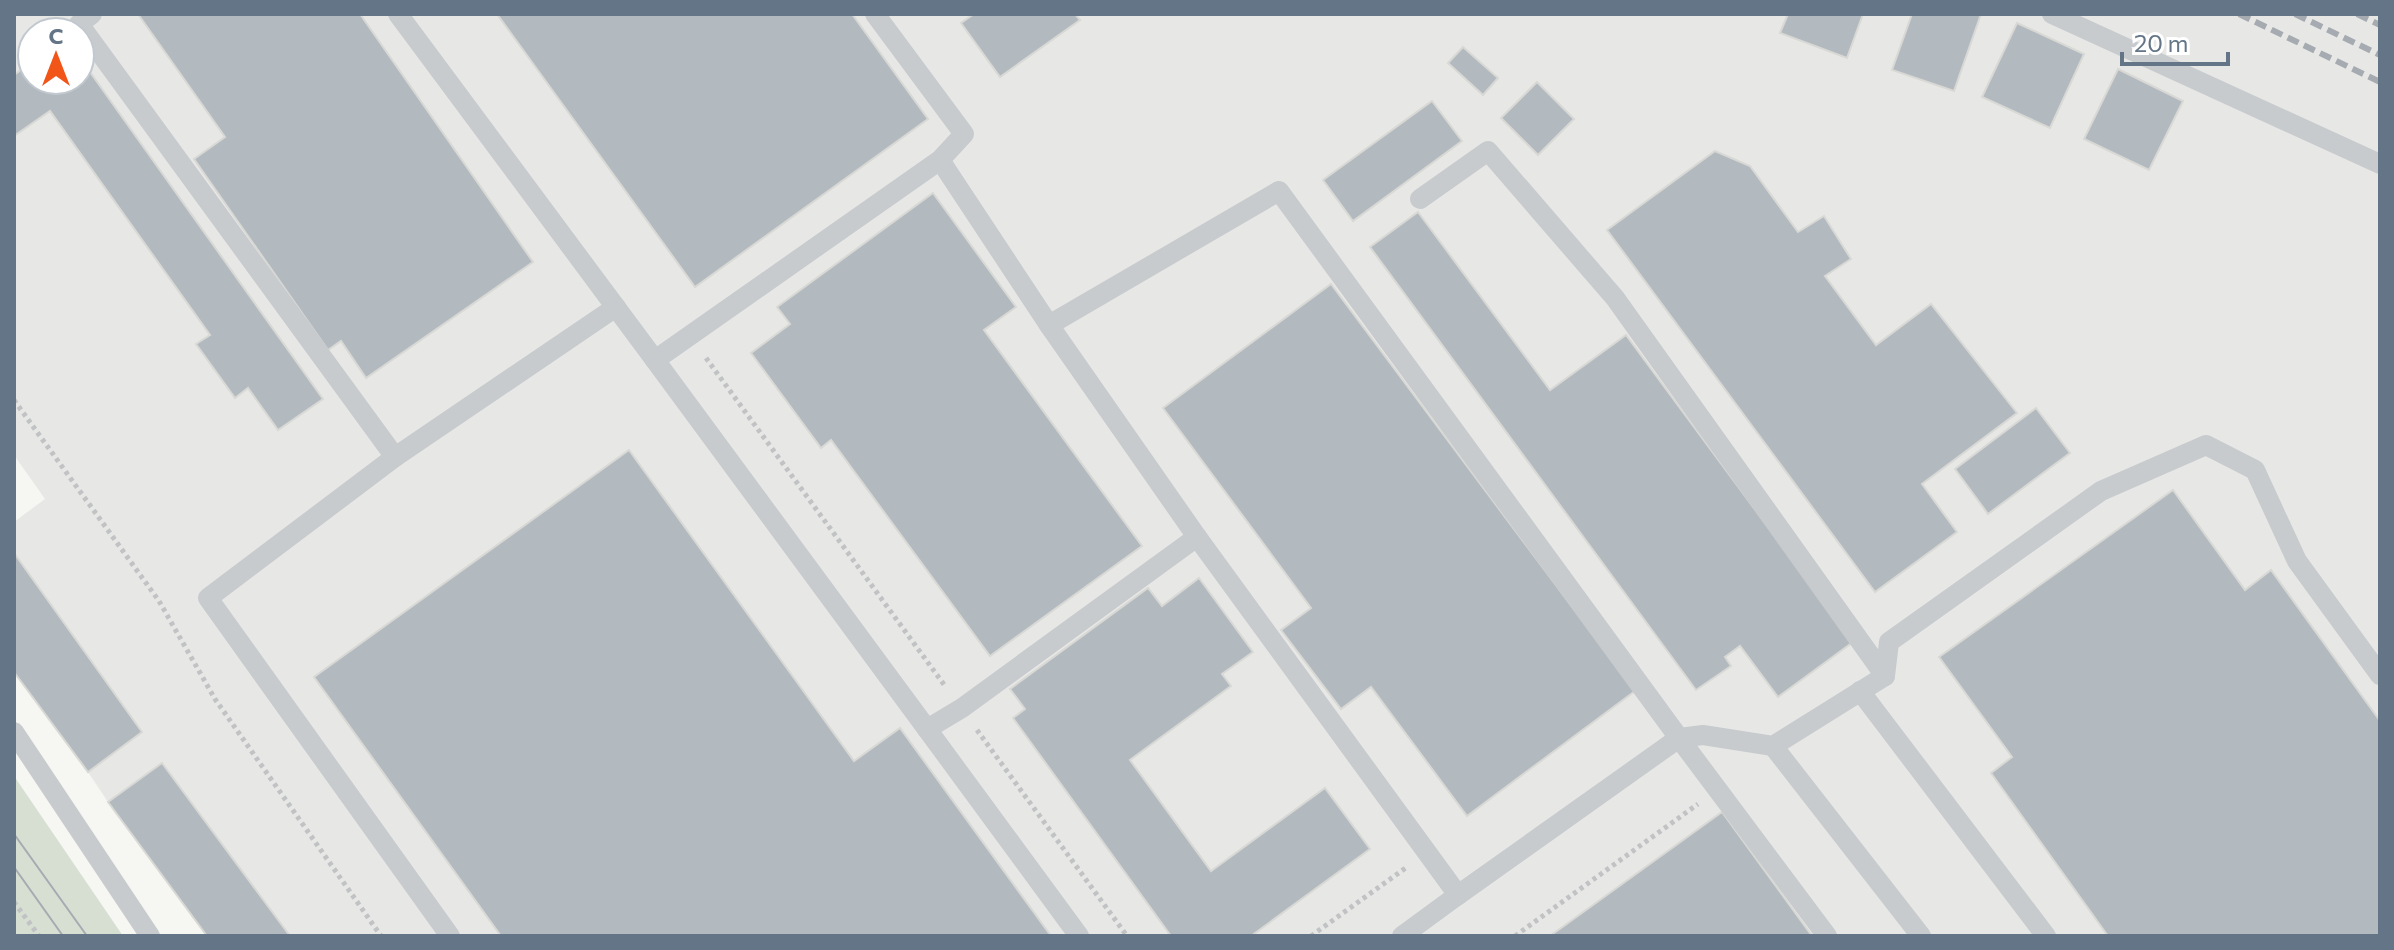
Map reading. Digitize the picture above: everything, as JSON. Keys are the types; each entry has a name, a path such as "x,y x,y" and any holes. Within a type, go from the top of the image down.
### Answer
{"lane":[{"path":"398,14 1079,936"},
{"path":"655,360 940,160 964,134 875,14"},
{"path":"2052,14 2380,164"},
{"path":"96,39 395,457"},
{"path":"1420,199 1488,151 1615,298 1885,676"},
{"path":"940,160 1049,325 1197,537 1458,895"},
{"path":"1049,325 1279,191 1827,936"},
{"path":"450,936 208,598 395,457 616,307"},
{"path":"1885,676 1889,642 2101,491 2206,445 2255,470 2297,561 2380,675"},
{"path":"927,729 962,708 1197,537"},
{"path":"1402,936 1679,738 1703,735 1773,746 1885,676"},
{"path":"1860,691 2046,936"},
{"path":"14,732 150,936"},
{"path":"1773,746 1921,936"}],"path":[{"path":"690,336 1127,936"},
{"path":"14,400 159,601 215,699 381,936"},
{"path":"1515,936 1718,790"},
{"path":"1311,936 1427,853"},
{"path":"14,902 39,936"}],"shaded area":[{"path":"14,14 2380,14 2380,936 290,936 162,763 108,802 88,772 142,731 14,553 14,522 45,499 14,455"},
{"path":"14,776 123,936 14,936"}],"building":[{"path":"138,14 360,14 533,262 366,378 341,341 328,350 194,159 225,137"},
{"path":"497,14 852,14 928,119 695,287"},
{"path":"974,14 1075,14 1080,20 1000,77 961,23"},
{"path":"1788,14 1863,14 1847,58 1780,33"},
{"path":"1912,14 1981,14 1954,91 1892,70"},
{"path":"2017,23 2084,54 2050,128 1982,97"},
{"path":"1463,47 1498,78 1483,95 1448,63"},
{"path":"2118,69 2183,101 2149,170 2084,139"},
{"path":"16,74 16,96 96,96 96,80 323,399 278,430 248,388 235,398 196,344 210,335 50,111 14,136"},
{"path":"1537,82 1574,119 1538,155 1501,118"},
{"path":"1432,101 1462,141 1353,221 1323,180"},
{"path":"1715,151 1750,166 1798,232 1824,216 1851,259 1825,276 1876,345 1931,304 2017,413 1922,484 1957,532 1875,592 1607,230"},
{"path":"933,193 1016,307 984,330 1142,546 990,656 831,440 821,448 751,353 790,324 777,307"},
{"path":"1418,212 1550,390 1626,335 1853,642 1778,697 1740,646 1725,657 1731,666 1696,690 1370,247"},
{"path":"1331,284 1635,691 1467,816 1371,687 1341,709 1281,630 1311,608 1163,408"},
{"path":"2036,408 2070,453 1988,514 1955,469"},
{"path":"629,450 854,761 900,728 1051,936 501,936 314,677"},
{"path":"2173,490 2245,590 2271,570 2380,721 2380,936 2108,936 1991,773 2012,757 1939,657"},
{"path":"14,553 142,732 88,772 14,672"},
{"path":"1199,578 1253,652 1222,674 1231,686 1130,760 1211,871 1325,788 1370,849 1251,936 1171,936 1013,718 1025,709 1010,689 1148,588 1162,606"},
{"path":"162,763 290,936 207,936 108,802"},
{"path":"1722,812 1812,936 1550,936"}],"tram line":[{"path":"14,834 87,936"},
{"path":"14,867 63,936"}],"railway":[{"path":"2239,14 2380,82"},
{"path":"2295,14 2380,55"},
{"path":"2357,14 2380,25"}]}
